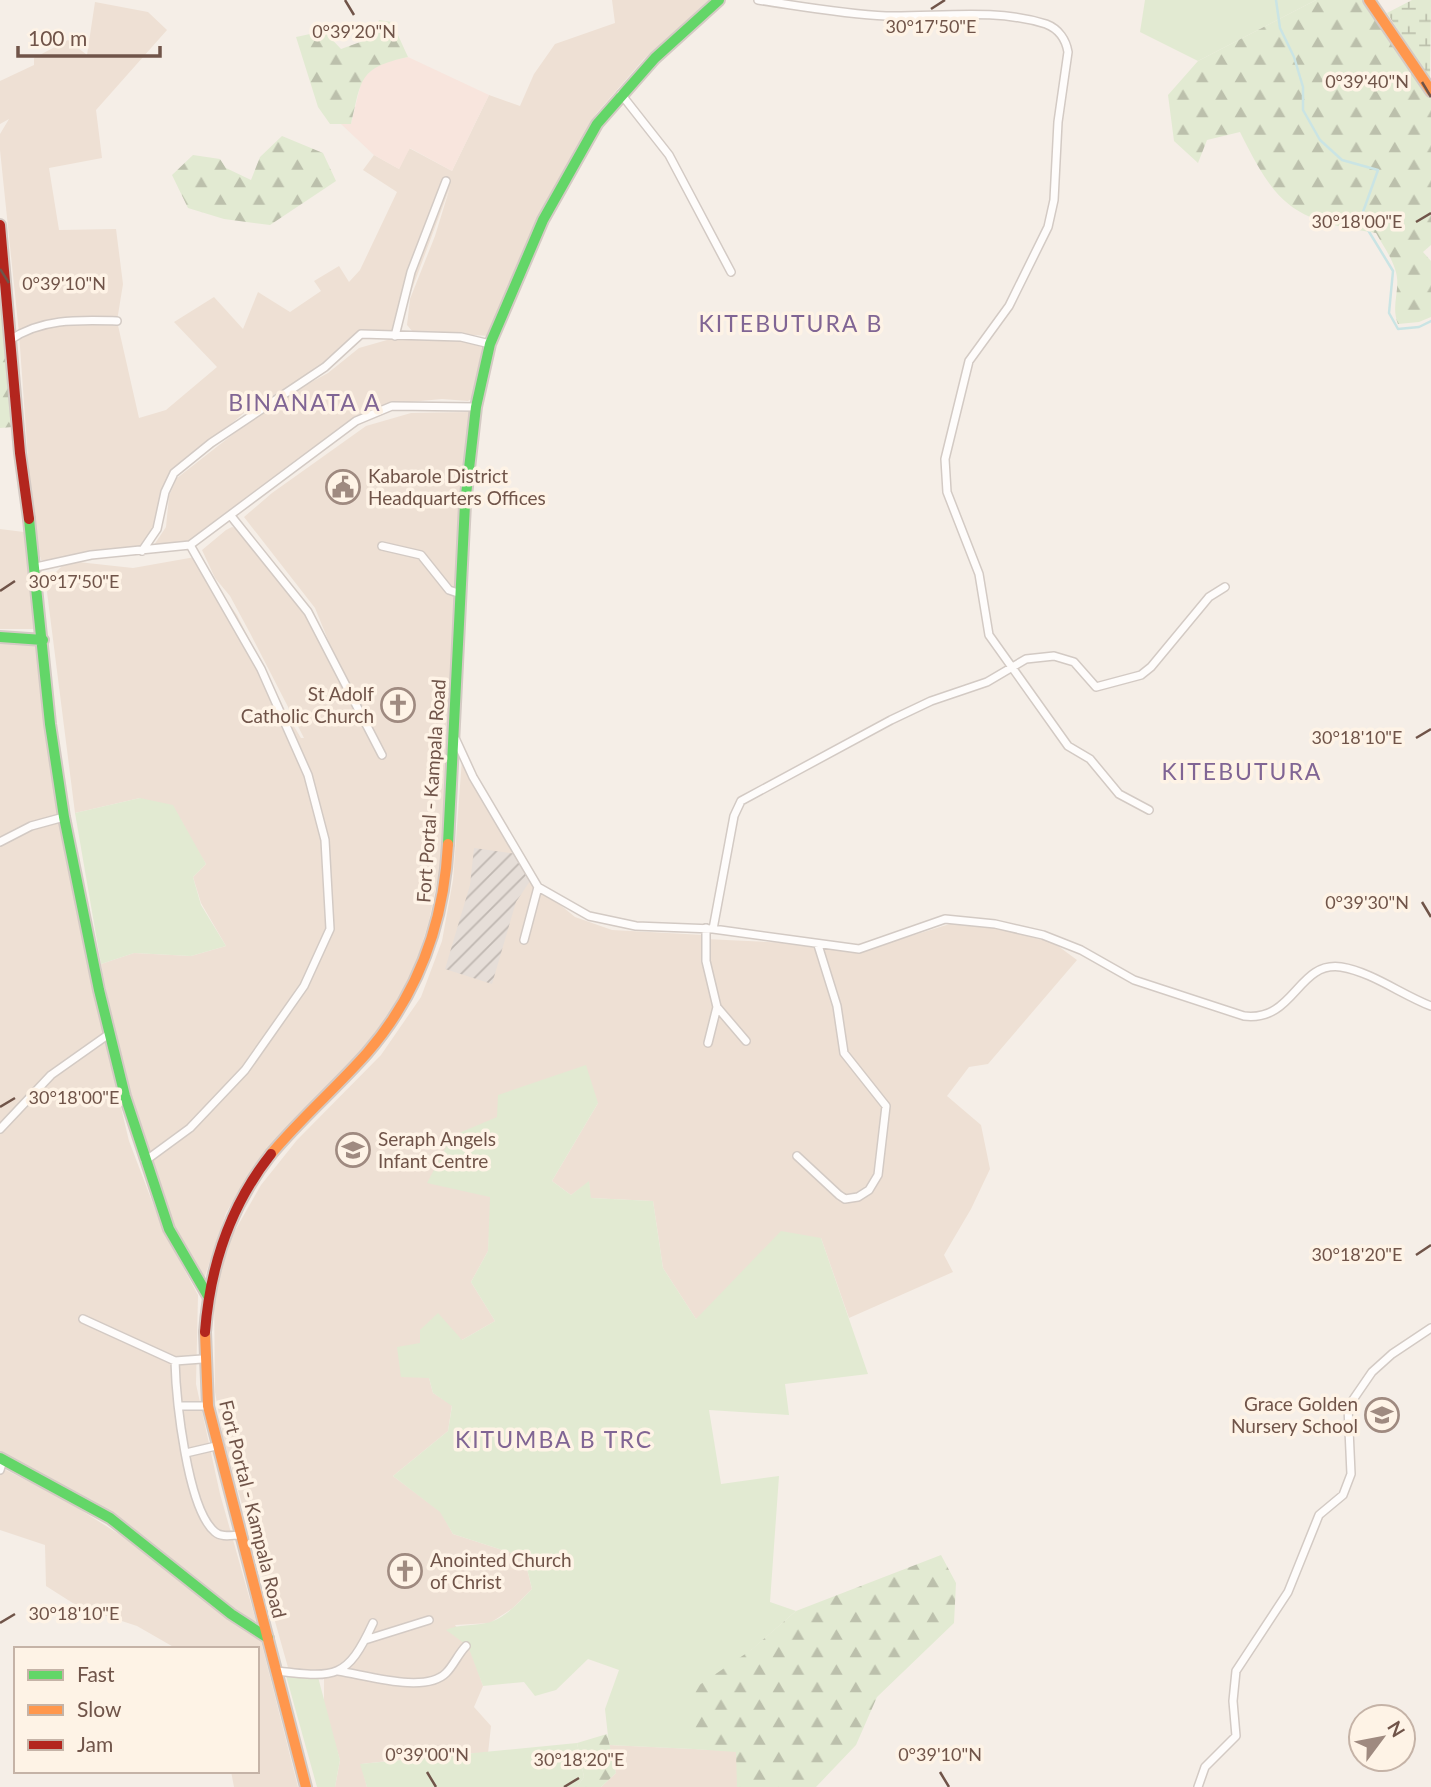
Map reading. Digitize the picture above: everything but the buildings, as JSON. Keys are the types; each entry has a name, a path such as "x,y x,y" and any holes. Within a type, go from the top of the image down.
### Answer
{"main road":[{"name":"Fort Portal - Kampala Road","path":"306,1787 216,1446 208,1406 202,1359 208,1296 221,1245 251,1180 270,1154 378,1041 404,1003 425,961 444,893 465,504 477,407 490,344 506,300 560,188 597,124 621,94 719,0"},
{"path":"1369,0 1431,91"},
{"path":"0,225 19,453 36,567 50,724 64,817 110,1034 145,1161 169,1229 208,1296"},
{"path":"0,637 43,640"},
{"path":"1,1462 110,1518 231,1614 268,1638"}],"street":[{"path":"758,0 885,16 993,15 1045,24 1053,27 1066,42 1068,52 1058,122 1054,200 1048,227 1009,306 969,361 945,459 947,492 979,574 989,635 1068,746 1090,759 1119,794 1149,810"},
{"path":"621,94 669,155 730,272"},
{"path":"395,335 411,272 446,181"},
{"path":"9,340 29,328 47,323 117,321"},
{"path":"142,551 157,529 165,492 174,473 211,443 325,368 361,334 461,337 490,344"},
{"path":"36,567 91,555 190,545 346,428 379,410 405,405 477,407"},
{"path":"231,516 307,612 382,755"},
{"path":"145,1161 190,1128 245,1070 304,986 330,929 325,840 308,775 261,669 190,545"},
{"path":"382,547 421,555 449,590 462,594"},
{"path":"746,1041 717,1007 706,961 709,929 733,816 741,800 891,720 931,701 987,682 1010,667 1039,655 1074,662 1096,687 1141,675 1209,597 1225,587"},
{"path":"454,735 473,777 538,887 576,911 606,921 636,926 782,936 818,945 859,949 945,919 960,919 1043,934 1081,950 1134,980 1244,1016 1258,1018 1274,1012 1308,978 1329,967 1352,970 1431,1006"},
{"path":"0,842 31,826 64,817"},
{"path":"524,940 538,887"},
{"path":"797,1156 839,1195 845,1199 858,1197 869,1190 878,1175 887,1114 880,1096 844,1052 837,1006 818,945"},
{"path":"708,1043 717,1007"},
{"path":"0,1129 51,1075 110,1034"},
{"path":"83,1319 175,1361 202,1359"},
{"path":"1198,1787 1205,1767 1236,1736 1233,1686 1243,1656 1288,1592 1319,1516 1343,1495 1351,1474 1348,1407 1372,1372 1416,1336 1431,1328"},
{"path":"175,1361 179,1406 193,1490 209,1525 220,1535 241,1535"},
{"path":"179,1406 208,1406"},
{"path":"186,1453 216,1446"},
{"path":"365,1640 429,1620"},
{"path":"276,1671 324,1675 338,1671 354,1660 373,1623"},
{"path":"338,1671 404,1682 427,1682 446,1673 466,1646"}],"shaded area":[{"path":"612,0 709,0 644,59 596,114 538,221 489,336 412,331 407,325 410,299 435,236 450,187 396,332 356,339 326,366 250,408 172,473 155,525 137,553 69,561 133,568 195,557 237,615 289,718 301,738 304,738 230,596 215,578 202,550 226,530 232,527 239,529 317,627 356,715 384,760 385,756 346,684 315,608 244,517 272,493 366,426 411,413 469,412 440,867 429,921 411,980 387,1024 245,1180 226,1213 204,1279 178,1238 151,1165 126,1088 101,964 134,953 191,956 226,946 201,903 193,877 206,864 191,840 140,798 75,813 47,592 51,577 67,561 41,560 33,529 19,333 0,150 0,134 9,119 0,124 0,81 34,65 34,58 68,40 87,55 95,2 148,12 167,30 96,110 102,158 49,168 59,230 116,229 123,284 117,321 139,418 166,410 217,367 174,322 214,297 243,329 258,292 290,312 321,291 314,281 339,266 349,282 360,270 397,192 363,170 374,155 399,169 409,148 452,171 489,95 520,106 534,74 555,44 615,23"},
{"path":"408,57 489,95 452,171 410,148 399,169 374,155 341,124 351,124 362,79 380,63"},
{"path":"443,336 482,347 474,397 468,401 442,399 399,403 348,425 192,543 152,548 166,527 169,496 177,478 273,403 328,373 359,348 394,338"},
{"path":"0,529 24,532 34,629 0,629"},
{"path":"0,634 43,640 71,868 107,1049 129,1141 163,1230 198,1295 196,1384 220,1494 256,1621 246,1620 134,1533 0,1458"},
{"path":"462,759 541,889 575,917 612,930 704,935 705,939 788,943 859,952 966,919 1054,943 1077,960 988,1064 969,1067 947,1096 981,1125 990,1169 971,1209 944,1255 953,1272 849,1318 821,1238 696,1319 663,1268 653,1201 590,1198 589,1182 571,1195 552,1181 598,1103 497,1117 488,1251 471,1282 495,1321 462,1340 429,1378 433,1393 452,1405 448,1431 393,1476 441,1512 453,1534 524,1557 532,1589 513,1608 490,1623 455,1625 469,1644 483,1686 474,1707 491,1726 488,1753 460,1753 361,1764 367,1787 335,1787 340,1760 324,1707 324,1673 289,1671 223,1437 215,1392 214,1292 233,1234 261,1185 297,1140 381,1055 421,997 442,941 453,880"},
{"path":"474,848 517,854 532,878 516,902 492,984 445,969 470,885"},
{"path":"0,1467 65,1500 144,1550 216,1610 261,1641 298,1787 234,1787 231,1773 259,1773 259,1647 174,1647 137,1626 79,1607 46,1586 45,1545 0,1530"},
{"path":"609,1745 737,1751 737,1787 601,1787 616,1773"}],"green space":[{"path":"1145,0 1316,0 1198,61 1140,32"},
{"path":"1316,0 1364,0 1431,97 1431,245 1423,252 1431,261 1431,317 1419,322 1398,324 1395,310 1397,276 1376,233 1325,222 1291,206 1265,178 1240,132 1207,140 1198,163 1174,141 1168,95 1198,61"},
{"path":"1412,0 1431,0 1430,80 1387,13"},
{"path":"379,20 392,22 408,57 380,66 365,78 351,124 330,124 318,107 296,37 324,31 341,49 374,37"},
{"path":"282,136 323,153 336,181 270,225 224,219 188,208 172,175 193,155 220,159 226,168 251,180 260,157"},
{"path":"0,307 13,427 0,428"},
{"path":"140,798 173,805 206,864 193,877 201,905 226,946 191,956 134,953 101,964 75,813"},
{"path":"586,1065 598,1103 552,1181 571,1195 589,1181 591,1198 653,1201 663,1268 696,1319 781,1231 821,1238 868,1374 785,1384 789,1415 709,1410 721,1484 779,1476 770,1602 796,1611 748,1653 693,1690 693,1749 609,1745 605,1709 619,1670 588,1659 556,1690 535,1696 524,1682 483,1686 468,1646 446,1630 493,1621 517,1604 532,1589 524,1557 453,1534 440,1512 393,1476 448,1431 452,1406 433,1393 429,1378 401,1377 397,1347 420,1343 420,1330 438,1313 462,1340 495,1321 471,1282 488,1251 490,1197 427,1183 452,1136 497,1117 498,1095"},
{"path":"941,1555 956,1583 954,1623 877,1697 856,1745 816,1787 737,1787 736,1752 693,1749 692,1690 751,1650 796,1611"},
{"path":"285,1672 318,1677 340,1760 335,1787 317,1787"},
{"path":"607,1734 616,1773 601,1787 577,1787 584,1777 577,1743"},
{"path":"577,1743 584,1777 577,1787 367,1787 360,1764"}],"waterway":[{"path":"1276,0 1280,28 1294,57 1303,87 1303,110 1320,140 1342,160 1378,170 1363,212 1368,230 1393,271 1389,313 1398,329 1419,327 1431,321"}],"traffic: fast":[{"path":"448,844 465,504 476,407 490,344 543,220 597,124 655,58 719,0"},
{"path":"29,519 50,724 64,817 99,990 125,1096 169,1229 208,1296"},
{"path":"0,637 43,640"},
{"path":"0,1458 110,1518 231,1614 268,1638"}],"traffic: slow":[{"path":"1369,0 1431,91"},
{"path":"271,1154 367,1053 401,1006 414,982 434,929 441,901 448,844"},
{"path":"205,1332 208,1406 306,1787"}],"traffic: jam":[{"path":"0,225 20,453 29,519"},
{"path":"205,1332 212,1284 224,1238 244,1195 271,1154"}],"place":[{"name":"Kabarole District Headquarters Offices","path":"343,487"},
{"name":"St Adolf Catholic Church","path":"398,705"},
{"name":"Seraph Angels Infant Centre","path":"353,1150"},
{"name":"Grace Golden Nursery School","path":"1382,1415"},
{"name":"Anointed Church of Christ","path":"405,1571"}],"district":[{"name":"KITEBUTURA B","path":"791,324"},
{"name":"BINANATA A","path":"305,403"},
{"name":"KITEBUTURA","path":"1242,772"},
{"name":"KITUMBA B TRC","path":"554,1440"}]}
